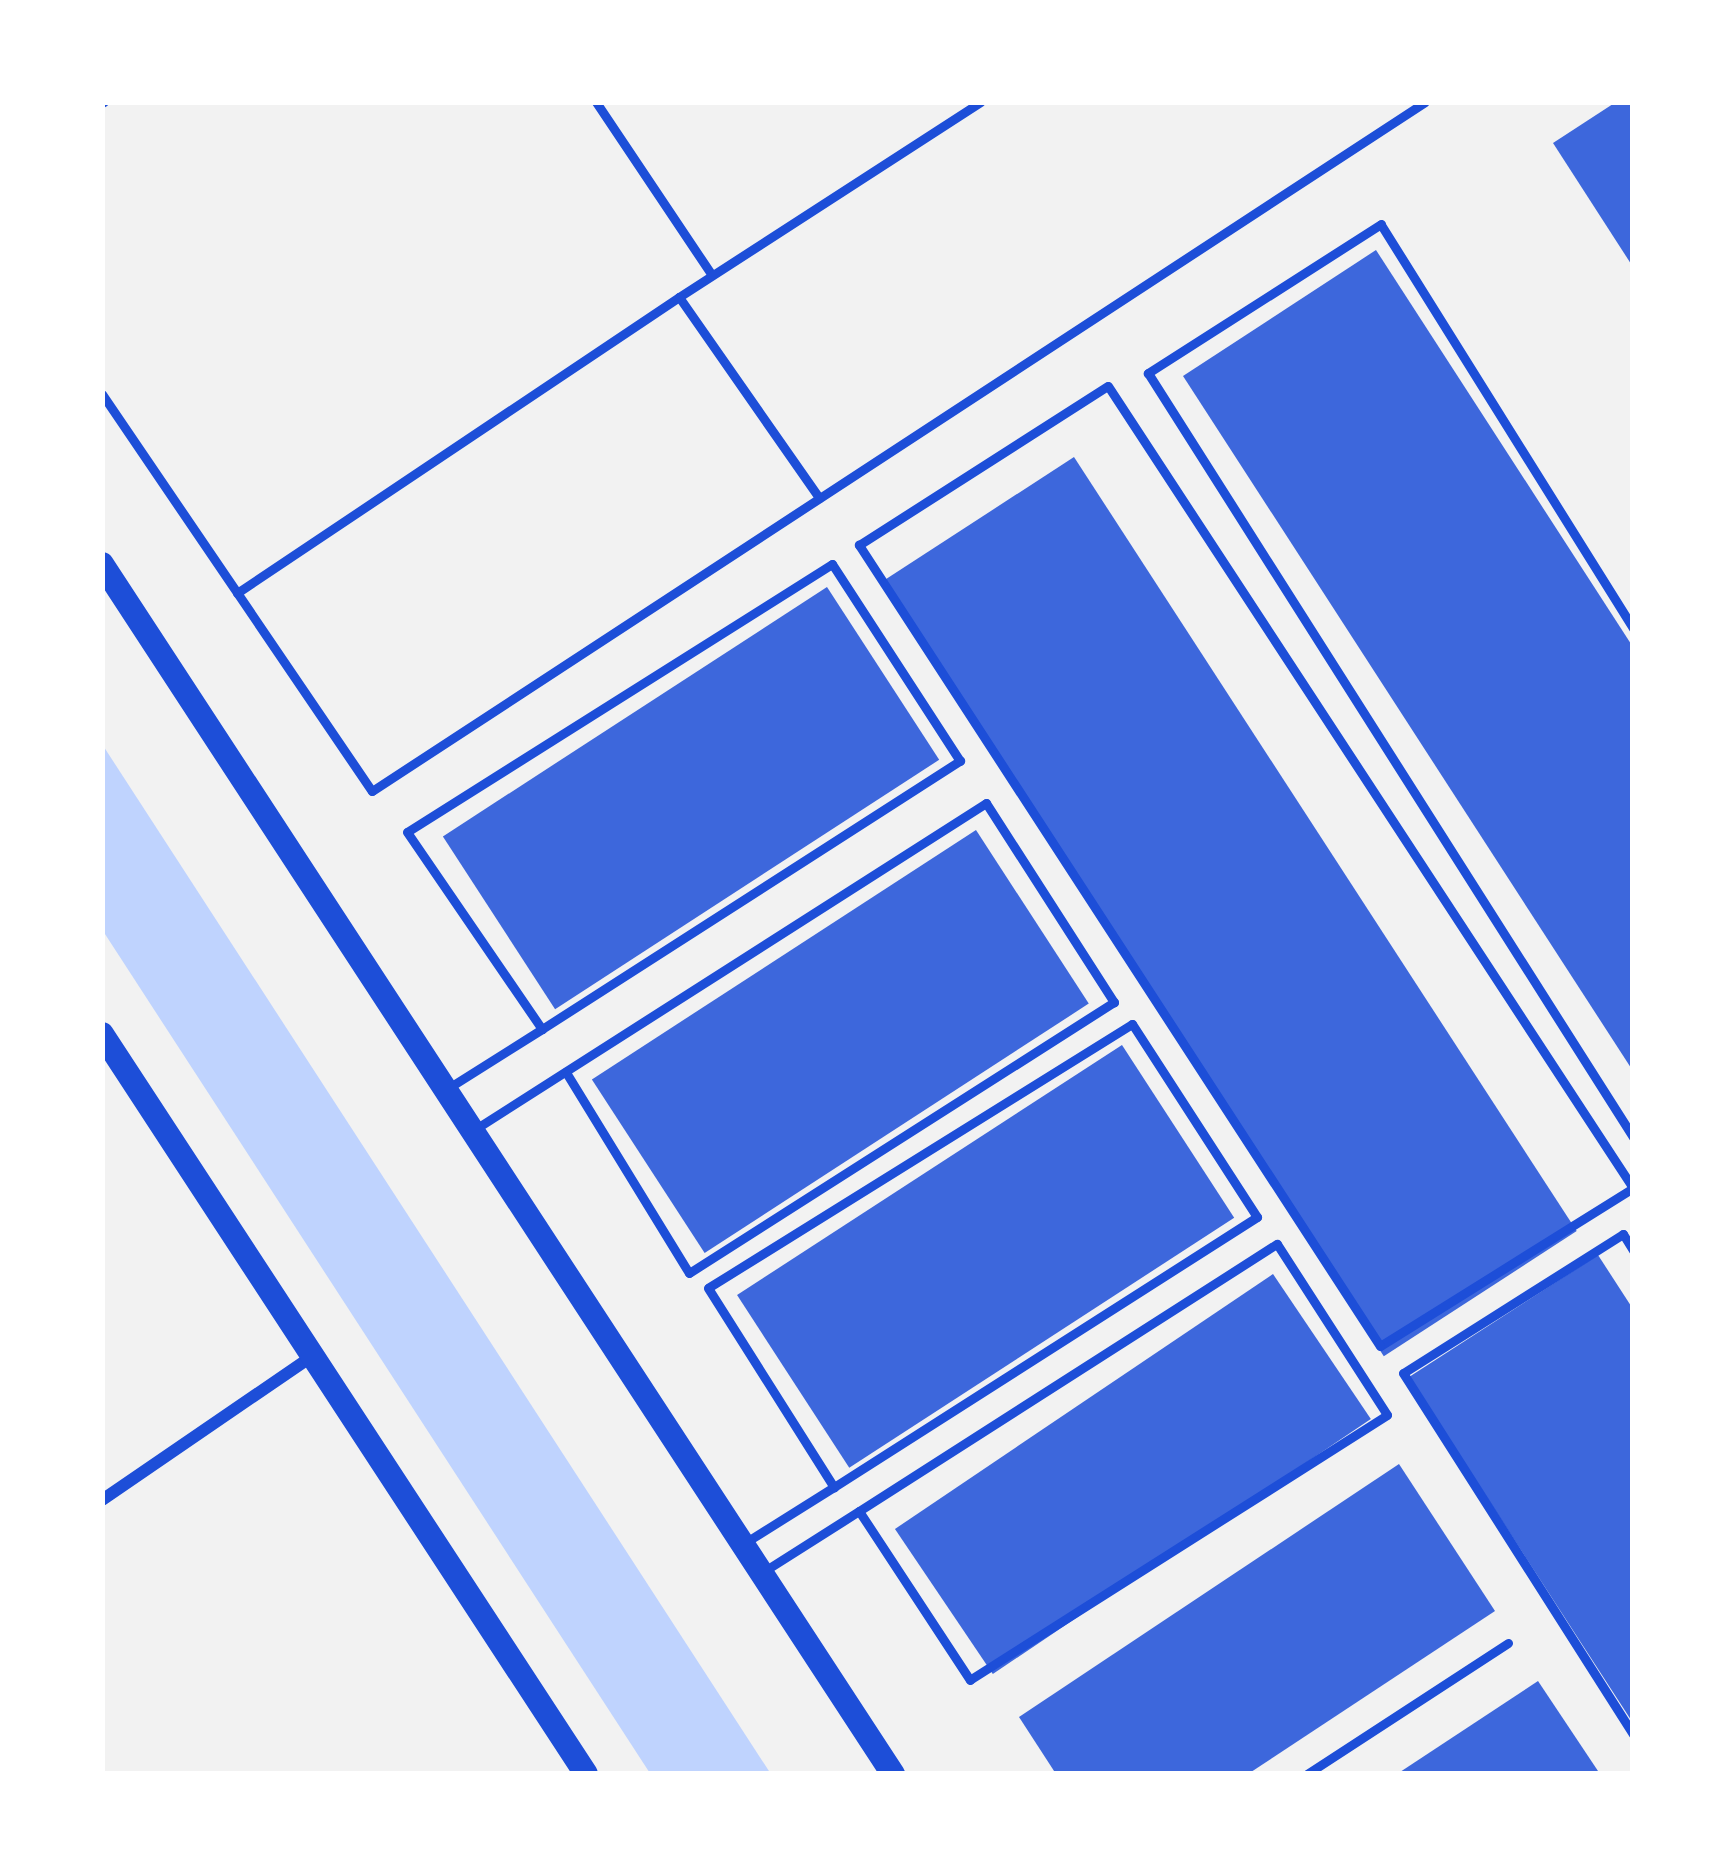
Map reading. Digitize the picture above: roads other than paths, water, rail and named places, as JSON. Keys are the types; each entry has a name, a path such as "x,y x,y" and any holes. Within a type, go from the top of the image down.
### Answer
{"main road":[{"path":"102,564 893,1774"},
{"path":"102,1034 586,1774"}],"street":[{"path":"102,1500 314,1355"}],"lane":[{"path":"596,102 712,275"},
{"path":"237,592 980,102"},
{"path":"102,394 372,791 1425,102"},
{"path":"1633,628 1381,224 1148,373 1633,1137"},
{"path":"679,297 818,499"},
{"path":"1108,386 1633,1187 1380,1346 859,545 1108,386"},
{"path":"446,1090 542,1029 960,761 832,565 407,832 542,1029"},
{"path":"473,1131 986,803 1114,1002 689,1274 566,1072"},
{"path":"743,1544 1257,1217 1132,1024 708,1288 834,1486"},
{"path":"1633,1250 1623,1234 1403,1372 1633,1734"},
{"path":"762,1573 859,1511 1277,1244 1387,1415 970,1680 859,1511"},
{"path":"1307,1774 1508,1642"}],"water":[{"path":"102,744 771,1774 650,1774 102,929"}]}
